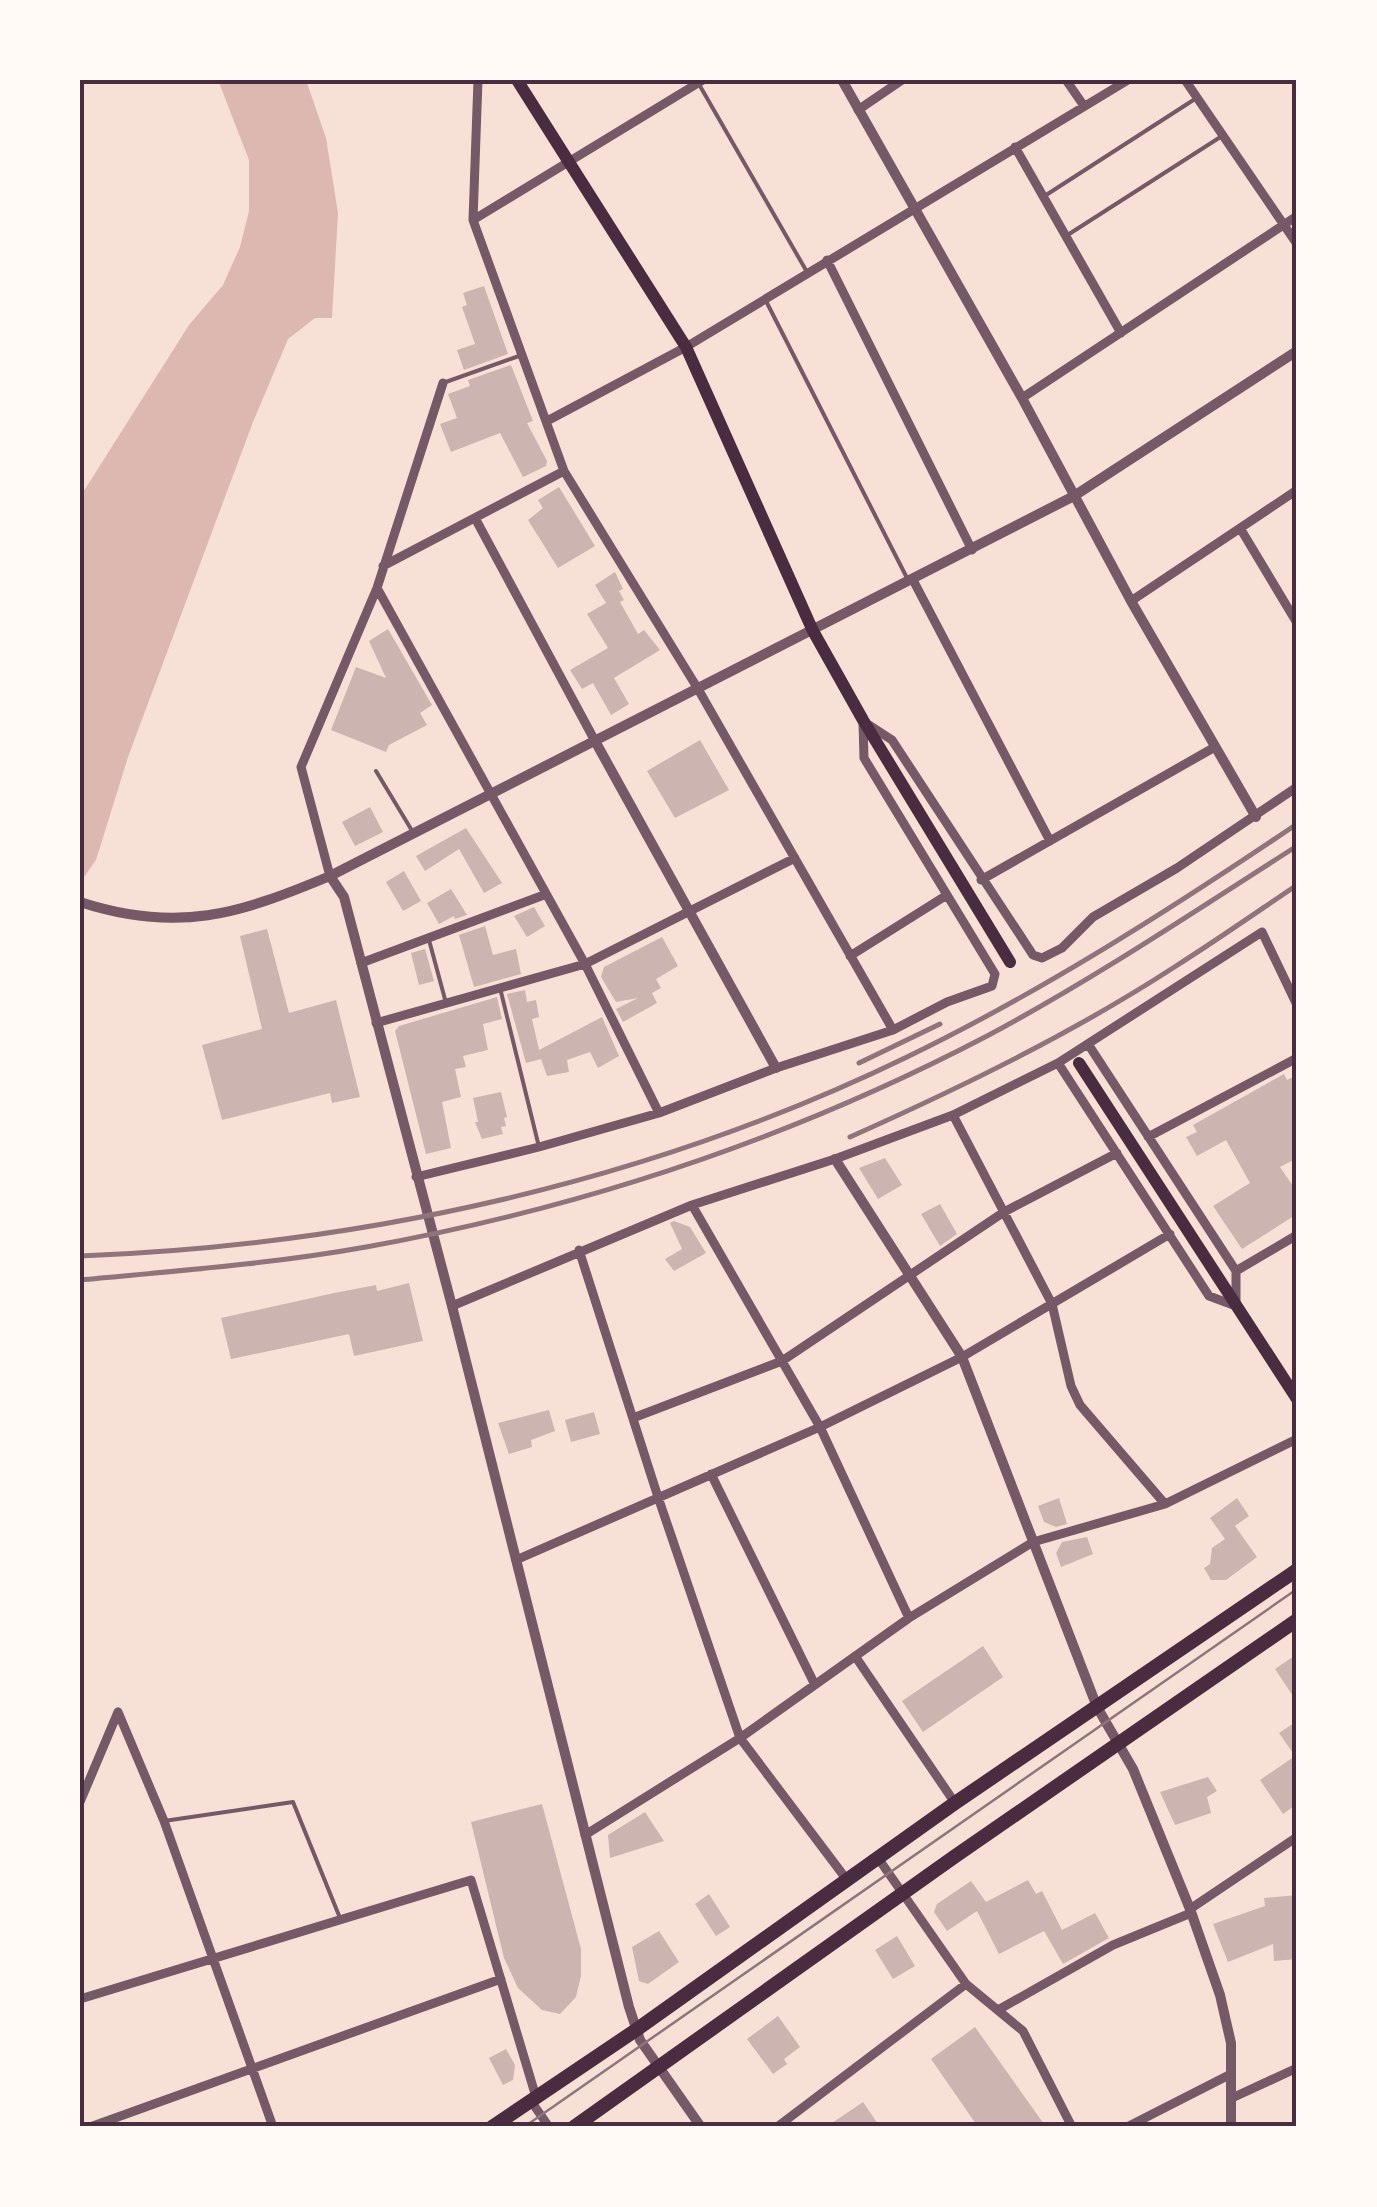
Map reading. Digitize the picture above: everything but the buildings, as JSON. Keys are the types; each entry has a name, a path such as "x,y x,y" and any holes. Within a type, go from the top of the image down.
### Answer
{"main road":[{"path":"517,80 686,347 813,632 1010,962"},
{"path":"1079,1063 1295,1392"},
{"path":"492,2127 1297,1570"},
{"path":"574,2127 1297,1620"}],"street":[{"path":"478,80 473,220 564,471 698,689 893,1030"},
{"path":"842,80 1256,817"},
{"path":"858,110 902,80"},
{"path":"1066,80 1084,106"},
{"path":"547,421 686,347 1128,80"},
{"path":"1185,80 1297,244"},
{"path":"473,220 700,82"},
{"path":"1015,147 1121,333"},
{"path":"1022,398 1297,216"},
{"path":"828,260 972,550"},
{"path":"80,902 152,918 206,916 237,912 330,876 1074,496 1297,351"},
{"path":"443,383 377,588 301,767 330,876 344,898 636,2030 701,2127"},
{"path":"384,566 564,471"},
{"path":"1132,601 1297,490"},
{"path":"476,518 776,1068"},
{"path":"1240,528 1297,623"},
{"path":"911,581 1050,840"},
{"path":"377,588 585,964 659,1113"},
{"path":"863,720 892,740 1033,955 1050,957 1092,918 1256,817 1297,787"},
{"path":"416,1176 540,1147 659,1113 776,1068 893,1030 946,1002 986,991 995,984 994,974 864,758 863,720"},
{"path":"981,880 1215,747"},
{"path":"376,1023 585,964 794,858"},
{"path":"360,963 544,894"},
{"path":"850,956 947,895"},
{"path":"452,1306 692,1205 835,1159 953,1115 1058,1063 1262,932 1297,1005"},
{"path":"1058,1063 1208,1296 1236,1306 1236,1271 1088,1044"},
{"path":"1148,1137 1297,1058"},
{"path":"953,1115 1052,1304 1071,1386 1080,1405 1164,1504"},
{"path":"632,1418 782,1360 1004,1212 1117,1153"},
{"path":"835,1159 962,1357 1097,1707 1120,1743 1190,1911 1220,1994 1231,2044 1231,2127"},
{"path":"692,1205 820,1427 908,1618"},
{"path":"516,1560 820,1427 962,1357 1170,1234"},
{"path":"1236,1271 1297,1235"},
{"path":"580,1250 740,1738 846,1880"},
{"path":"585,1835 740,1738 908,1618 1032,1542 1164,1504 1297,1438"},
{"path":"711,1474 815,1685"},
{"path":"855,1656 955,1803"},
{"path":"80,1802 118,1712 164,1821 273,2127"},
{"path":"998,2010 1113,1945 1190,1911 1297,1836"},
{"path":"878,1858 966,1984 1023,2031 1072,2127"},
{"path":"80,1999 472,1880 534,2099 549,2127"},
{"path":"90,2127 501,1979"},
{"path":"777,2127 966,1984"},
{"path":"1232,2098 1297,2068"},
{"path":"1127,2127 1232,2074"}],"lane":[{"path":"700,82 807,272"},
{"path":"1044,197 1197,98"},
{"path":"1066,236 1222,135"},
{"path":"764,299 911,581"},
{"path":"443,383 522,355"},
{"path":"376,771 413,834"},
{"path":"428,938 446,1003"},
{"path":"500,988 540,1147"},
{"path":"164,1821 293,1802 340,1918"}],"shaded area":[{"path":"218,80 306,80 326,138 338,213 332,318 315,318 288,339 253,422 128,757 96,860 80,883 80,497 189,325 223,285 240,247 249,211 249,160"}],"tram line":[{"path":"524,2127 1297,1589"}],"railway":[{"path":"80,1256 293,1238 399,1221 607,1172 709,1139 809,1101 958,1032 1106,948 1297,824"},
{"path":"80,1280 259,1263 366,1247 527,1212 684,1165 838,1107 987,1036 1105,968 1297,846"},
{"path":"850,1137 975,1079 1097,1014 1297,885"},
{"path":"859,1063 940,1024"}]}
